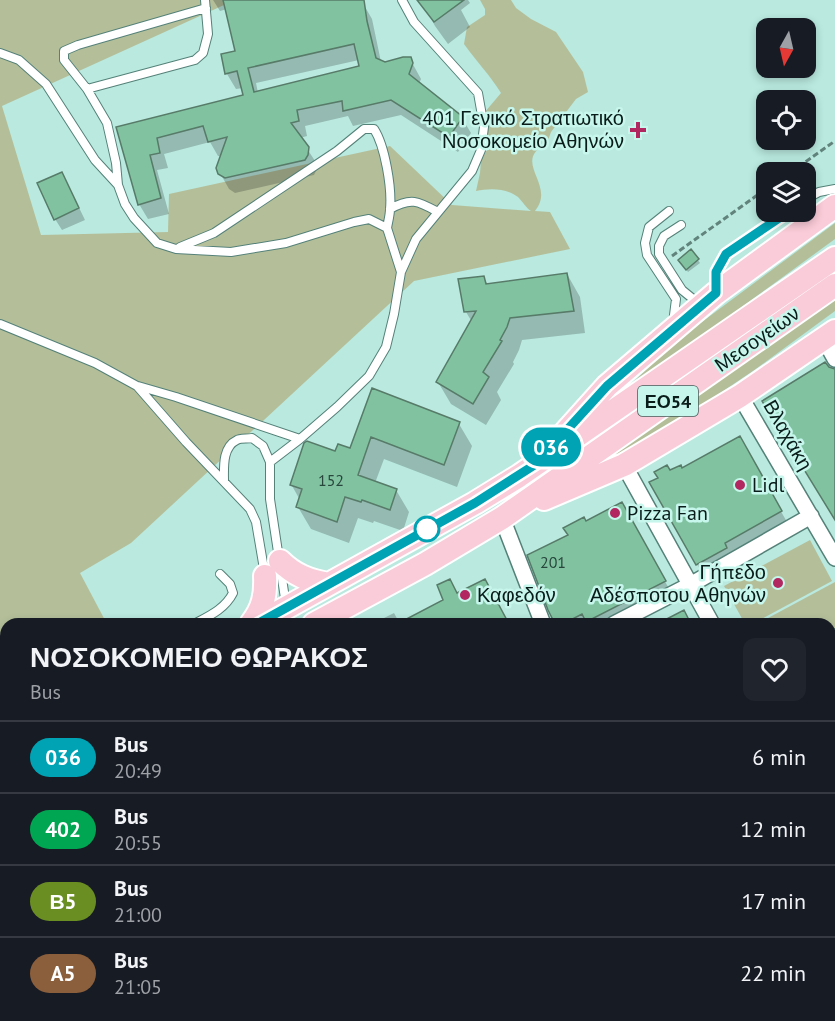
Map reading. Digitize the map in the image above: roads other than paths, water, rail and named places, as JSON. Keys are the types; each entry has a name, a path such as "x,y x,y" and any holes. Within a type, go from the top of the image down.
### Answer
{"main road":[{"name":"Μεσογείων","path":"536,464 607,386 709,299 835,206"},
{"name":"Μεσογείων","path":"269,618 475,503 536,464 835,258"},
{"name":"Μεσογείων","path":"325,618 425,564 502,518 835,285"},
{"name":"Μεσογείων","path":"502,518 624,465 740,396 830,335"},
{"path":"255,618 261,610 272,576 296,575 329,584"}],"street":[{"path":"830,335 835,359"},
{"name":"Βλαχάκη","path":"740,396 835,558"},
{"path":"624,465 709,618"},
{"path":"626,618 690,585 811,516"},
{"path":"502,518 541,618"}],"lane":[{"path":"270,462 337,407 369,376 386,347 401,272 416,239 472,171 481,150 483,127 478,93 414,22 402,0"},
{"path":"87,89 195,60 203,53 208,34 206,4 64,51 64,60 87,89 107,123 116,163 118,185 125,204 134,218 157,243 176,249 231,252 286,243 369,219 387,228"},
{"path":"0,53 19,60 46,84 95,160 118,185"},
{"path":"176,249 214,233 338,151 364,129 374,129 380,139 389,180 390,209 387,228 401,272"},
{"path":"816,194 835,189"},
{"path":"390,209 403,202 421,203 438,212"},
{"path":"669,211 649,227 645,243 647,255 676,298 671,331"},
{"path":"681,225 664,236 659,246 659,255 681,290 709,299 716,272 726,254 773,222"},
{"path":"0,324 95,363 136,386 300,439"},
{"path":"136,386 250,509 284,611"},
{"path":"224,481 227,449 236,440 252,438 263,446 270,462 272,576"},
{"path":"205,618 216,612 233,593 230,584 220,574"}],"place":[{"name":"401 Γενικό Στρατιωτικό Νοσοκομείο Αθηνών","path":"638,130"},
{"name":"Lidl","path":"740,485"},
{"name":"Pizza Fan","path":"615,513"},
{"name":"Γήπεδο Αδέσποτου Αθηνών","path":"778,583"},
{"name":"Καφεδόν","path":"465,595"}]}
